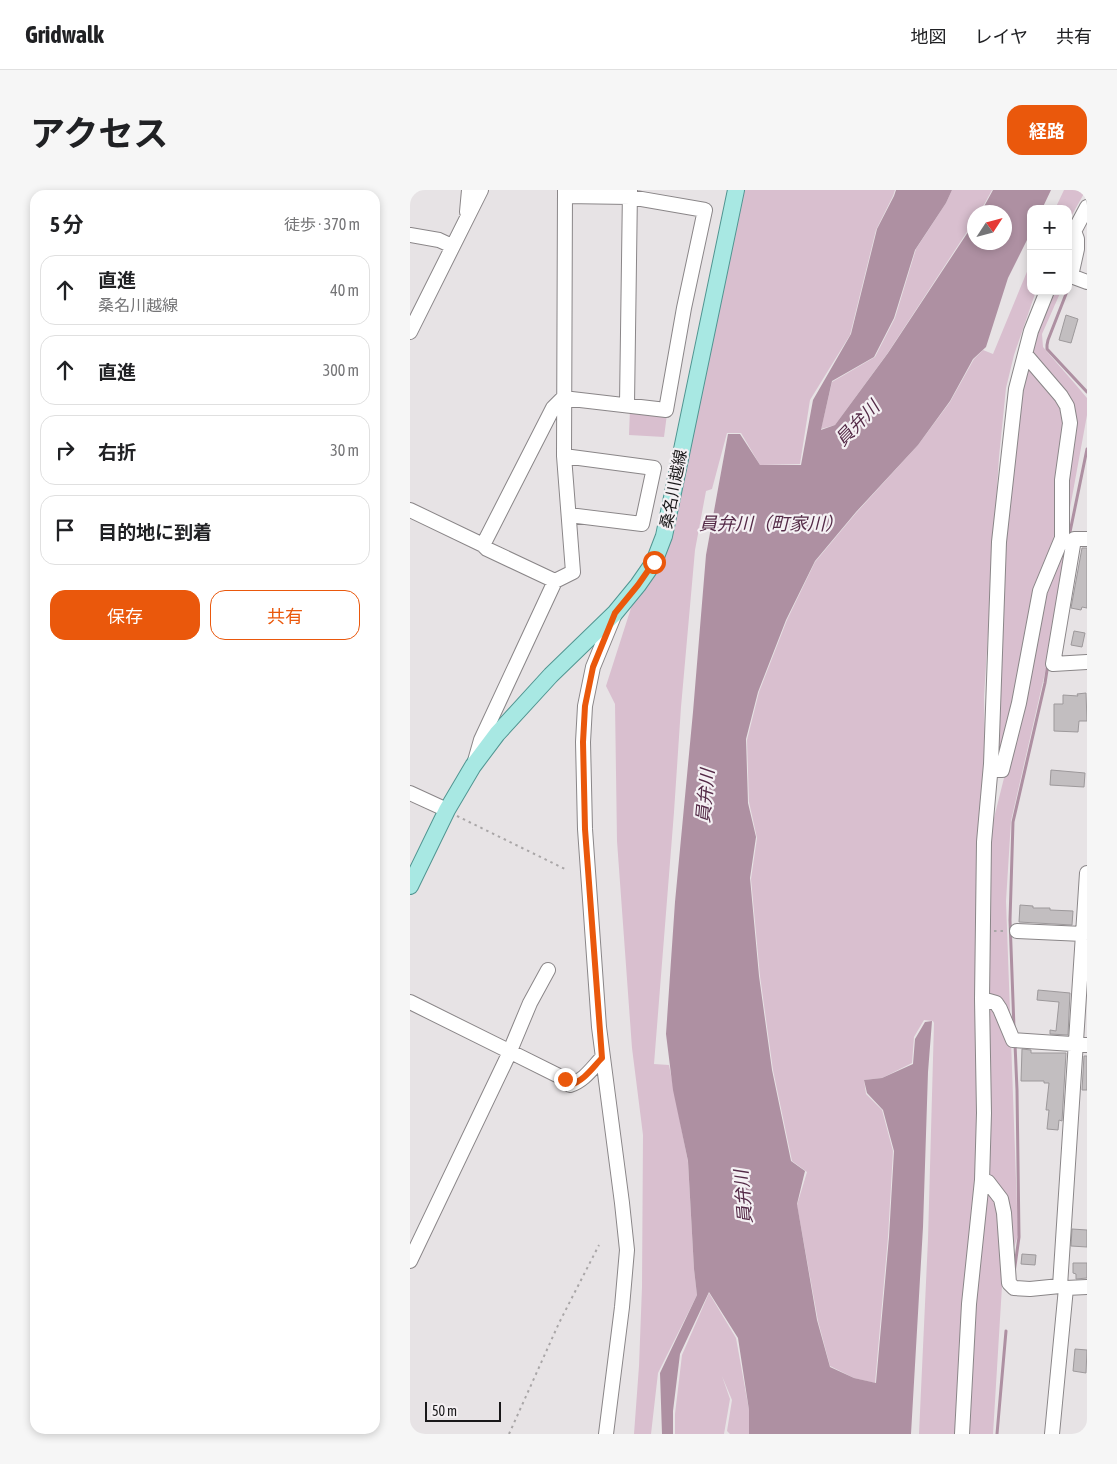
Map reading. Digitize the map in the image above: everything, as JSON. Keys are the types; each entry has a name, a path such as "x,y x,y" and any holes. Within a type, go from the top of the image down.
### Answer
{"main road":[{"name":"桑名川越線","path":"410,886 447,810 473,766 497,734 551,675 615,613 654,562 664,536 736,190"}],"street":[{"path":"466,220 469,190"},
{"path":"410,332 481,190"},
{"path":"473,766 481,740 555,581 573,572 564,456 563,398 565,193 630,194 705,210 684,308 666,410 563,398"},
{"path":"627,404 630,194"},
{"path":"1072,236 1087,207"},
{"path":"410,235 439,240 452,246"},
{"path":"1072,238 1078,239 1071,276 1087,282"},
{"path":"962,1434 969,1304 982,1180 984,1113 982,999 984,842 991,770 999,542 1016,389 1031,330 1045,295"},
{"path":"1025,354 1061,396 1067,406 1070,423 1062,480 1075,539 1053,664 1087,662"},
{"path":"483,545 553,408 563,398"},
{"path":"564,456 654,468 642,524 569,515"},
{"path":"410,510 555,581"},
{"path":"991,770 1002,770 1018,703 1040,592 1075,539"},
{"path":"606,1434 627,1250 602,1058 585,829 583,742 585,706 593,667 615,613"},
{"path":"410,793 447,810"},
{"path":"1052,1434 1082,1045 1083,934 1087,873"},
{"path":"1017,931 1083,934"},
{"path":"410,1261 507,1058 530,1003 548,970"},
{"path":"982,999 996,1003 1016,1041 1082,1045"},
{"path":"410,1002 565,1079 570,1085 586,1075 602,1058"},
{"path":"982,1180 988,1182 1001,1199 1010,1283 1014,1288 1087,1287"}],"path":[{"path":"447,810 567,870"},
{"path":"509,1434 559,1323 599,1245"}],"shaded area":[{"path":"743,190 895,190 876,230 850,335 810,400 800,464 760,465 741,433 727,433 712,489 706,491 695,550 654,1064 669,1065 688,1162 697,1295 658,1373 651,1434 634,1434 642,1287 643,1135 632,1048 617,841 615,704 606,686 631,608 657,568"},
{"path":"952,190 992,190 984,205 967,205 967,232 887,354 835,425 821,429 832,382 875,357 895,318 916,249 946,203"},
{"path":"1064,190 1086,190 1072,215 1072,205 1057,205"},
{"path":"1027,272 1027,295 1035,295 1014,355 1006,388 999,457 984,697 985,764 978,856 975,1020 984,1020 992,826 1009,758 1041,606 1066,542 1047,664 1011,821 1006,901 1018,1235 1002,1286 993,1434 919,1434 928,1239 934,1023 933,1021 924,1020 914,1037 912,1063 882,1078 864,1080 866,1094 882,1110 893,1151 888,1237 875,1383 854,1378 830,1366 818,1321 797,1205 807,1172 792,1161 773,1070 760,976 751,879 757,838 749,802 747,740 759,692 787,620 815,562 856,513 918,445 950,402 974,359 983,350 993,354"},
{"path":"1049,295 1059,295 1042,334 1043,347 1087,398 1087,415 1068,519 1064,484 1075,415 1030,352"},
{"path":"1025,370 1035,371 1065,413 1054,537 1035,593 1006,746 993,768 1003,545"},
{"path":"630,408 667,414 664,437 629,435"},
{"path":"709,1293 736,1338 749,1410 749,1434 730,1434 727,1431 732,1400 722,1376 730,1399 724,1434 675,1434 675,1414 682,1355"}],"water":[{"name":"員弁川（町家川）","path":"896,190 952,190 946,203 915,250 894,318 874,357 832,381 821,430 835,425 888,353 967,234 967,250 1012,250 1012,205 985,205 993,190 1051,190 1044,205 1027,205 1027,240 1008,278 986,347 973,359 950,401 918,445 856,512 815,561 786,620 758,692 746,739 748,803 756,837 750,878 759,976 772,1070 791,1161 805,1171 797,1204 817,1320 830,1367 854,1378 876,1383 889,1237 894,1151 883,1110 867,1093 864,1080 882,1078 913,1064 915,1039 925,1022 932,1021 911,1434 749,1434 749,1410 738,1338 709,1292 680,1354 673,1411 673,1434 662,1434 660,1373 697,1295 688,1161 673,1090 666,1034 675,902 706,555 728,434 740,434 760,465 801,465 813,400 851,334 877,229"}],"building":[{"path":"1066,315 1078,319 1071,343 1059,340"},
{"path":"1082,548 1087,548 1087,608 1082,607 1081,610 1071,608"},
{"path":"1074,631 1085,633 1082,647 1071,645"},
{"path":"1086,693 1087,721 1079,721 1078,732 1054,731 1054,704 1063,704 1063,695 1078,696 1077,694"},
{"path":"1051,770 1085,773 1084,787 1050,785"},
{"path":"1020,905 1033,906 1033,908 1050,908 1050,910 1073,911 1072,925 1019,922"},
{"path":"1038,990 1070,993 1068,1035 1050,1034 1050,1030 1056,1031 1059,1002 1037,1000"},
{"path":"1022,1049 1031,1050 1031,1053 1066,1053 1062,1121 1059,1120 1058,1130 1047,1129 1049,1110 1046,1110 1049,1083 1044,1083 1044,1081 1021,1081"},
{"path":"1084,1056 1087,1056 1087,1090 1082,1090"},
{"path":"1072,1229 1087,1230 1087,1247 1071,1246"},
{"path":"1022,1254 1036,1255 1035,1265 1021,1264"},
{"path":"1073,1263 1087,1263 1087,1278 1076,1279 1076,1274 1073,1273"},
{"path":"1075,1349 1087,1350 1086,1373 1073,1371"}],"waterway":[{"path":"1066,295 1048,340 1047,349 1087,392"},
{"path":"1070,532 1087,449"},
{"path":"1014,1028 1010,920 1013,822 1048,664"},
{"path":"1014,1273 1019,1237 1015,1044"},
{"path":"997,1434 1006,1331"}],"route":[{"path":"565,1079 570,1085 574,1084 586,1075 602,1058 585,829 583,742 585,706 593,667 615,613 654,562"}],"water label":[{"name":"員弁川","path":"857,423"},
{"name":"員弁川","path":"705,796"},
{"name":"員弁川","path":"743,1197"}]}
